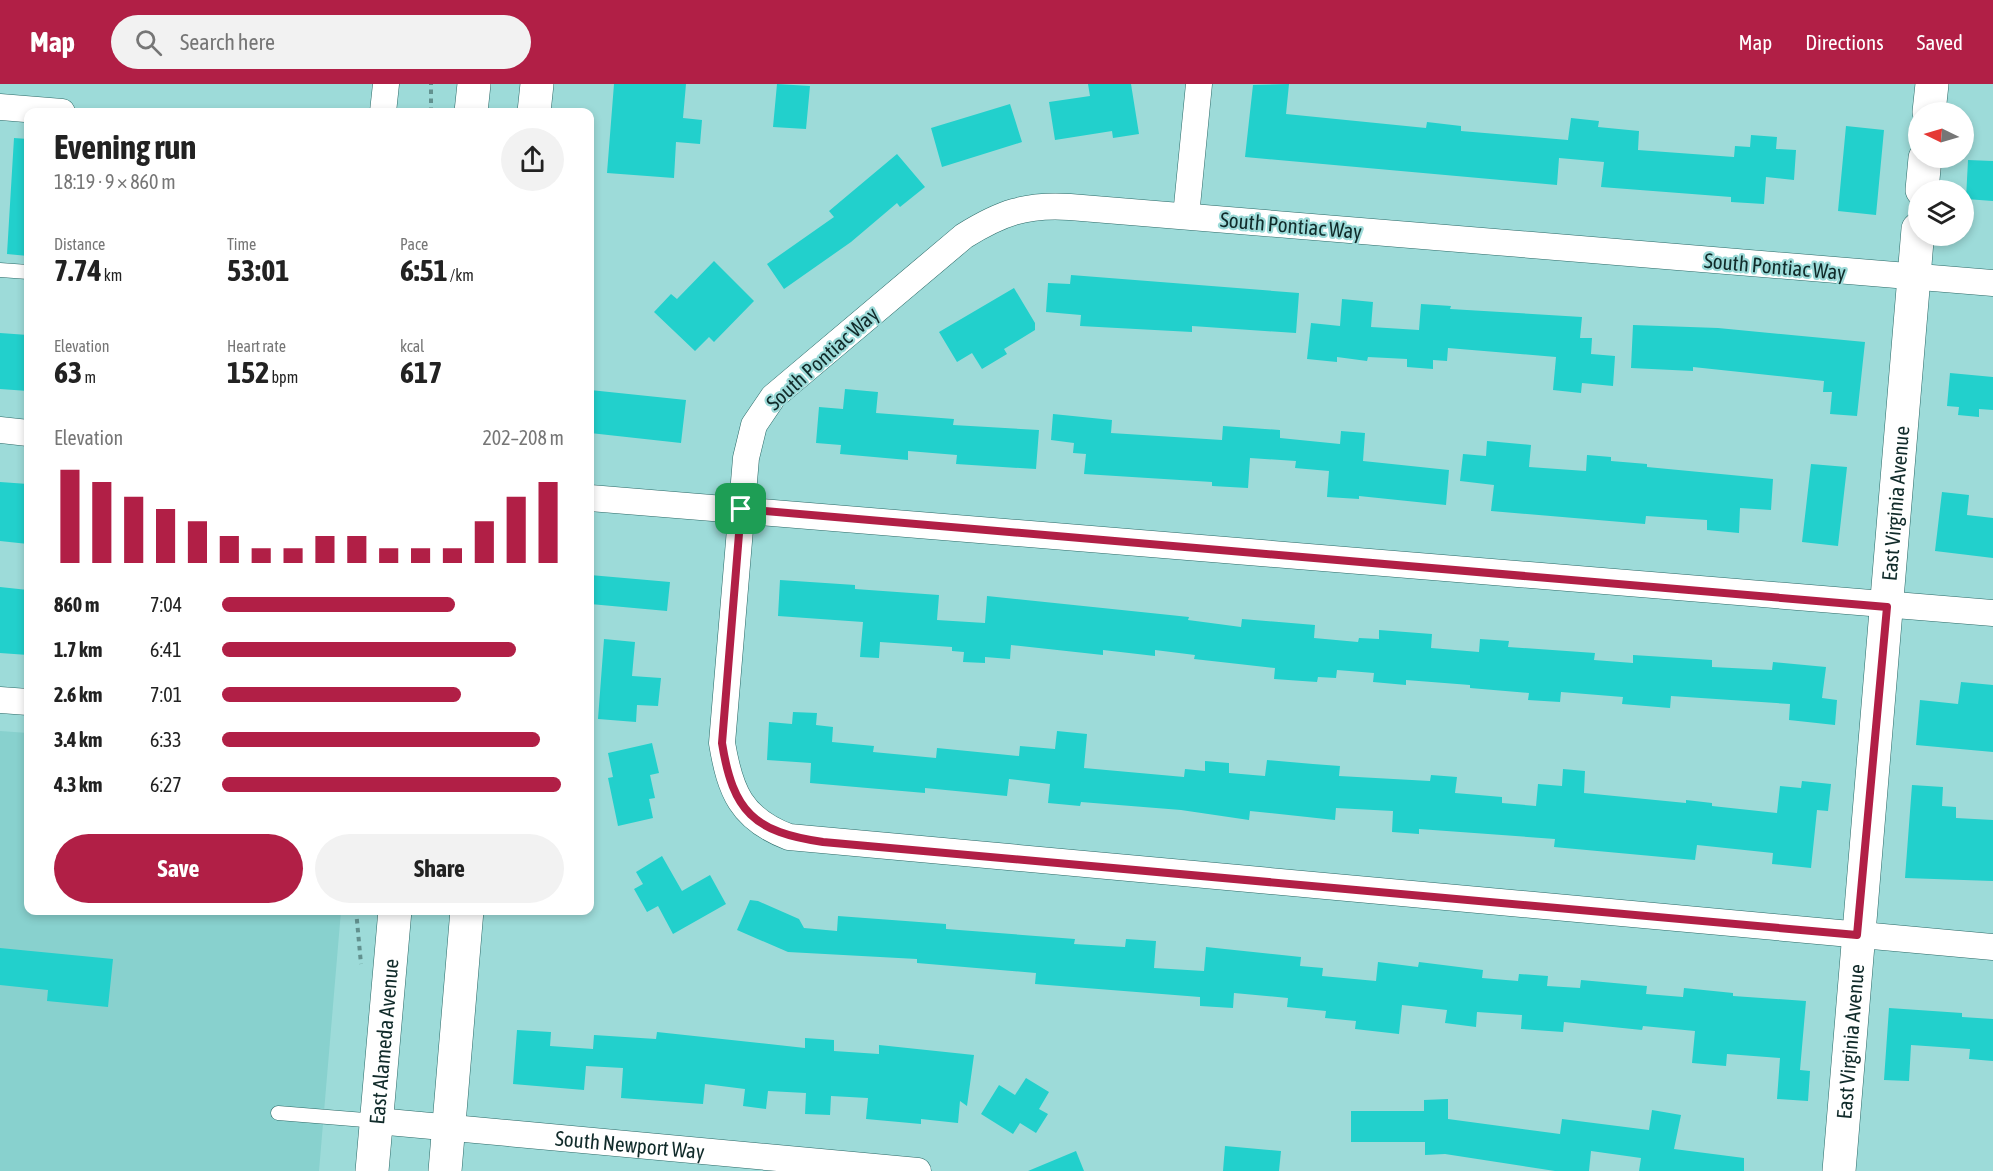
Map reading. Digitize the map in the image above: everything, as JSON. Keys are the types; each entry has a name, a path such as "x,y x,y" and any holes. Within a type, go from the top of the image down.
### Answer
{"street":[{"path":"383,108 386,84"},
{"path":"471,108 474,84"},
{"path":"534,108 537,84"},
{"path":"1186,216 1199,84"},
{"path":"1930,102 1932,84"},
{"path":"0,107 24,109"},
{"name":"South Pontiac Way","path":"1993,283 1039,205 989,221 964,236 789,381 766,405 750,436 741,509 722,743 728,777 739,801 772,830 789,837 823,842 1993,947"},
{"name":"East Virginia Avenue","path":"1839,1171 1917,246"},
{"path":"0,430 24,433"},
{"path":"594,498 1993,614"},
{"path":"0,700 24,702"},
{"name":"East Alameda Avenue","path":"372,1171 395,915"},
{"path":"445,1171 467,915"},
{"name":"South Newport Way","path":"376,1121 918,1171"}],"lane":[{"path":"0,270 24,272"},
{"path":"278,1113 376,1121"}],"path":[{"path":"431,84 431,108"},
{"path":"356,915 360,973"}],"shaded area":[{"path":"0,731 24,733 24,915 341,915 319,1171 0,1171"}],"building":[{"path":"614,84 686,84 683,118 702,120 700,144 676,142 674,178 607,173"},
{"path":"777,84 810,86 806,129 773,127"},
{"path":"1088,84 1131,84 1139,134 1113,138 1112,131 1055,140 1049,102 1090,96"},
{"path":"1289,84 1286,114 1426,128 1427,122 1461,126 1461,131 1568,140 1571,118 1599,121 1598,127 1639,131 1638,150 1734,157 1735,146 1750,147 1751,135 1777,137 1776,149 1796,150 1794,180 1766,177 1764,204 1731,202 1731,197 1601,187 1604,162 1559,158 1557,185 1245,157 1253,85"},
{"path":"1010,104 1022,142 942,167 931,128"},
{"path":"1846,126 1884,130 1876,215 1838,211"},
{"path":"14,138 24,139 24,256 7,254"},
{"path":"897,154 925,187 900,207 897,203 851,242 784,289 767,264 834,217 829,211"},
{"path":"1974,160 1993,161 1993,201 1974,200 1974,180 1967,180 1968,168 1974,168"},
{"path":"714,261 754,301 714,342 709,337 695,351 654,312 671,294 677,299"},
{"path":"1071,275 1299,293 1296,333 1192,326 1192,332 1080,326 1081,315 1046,312 1048,283 1070,284"},
{"path":"1014,288 1035,323 1035,330 1004,349 1007,354 982,369 972,353 957,362 939,332"},
{"path":"1342,299 1373,302 1371,327 1419,330 1421,304 1451,306 1450,309 1582,317 1580,338 1592,338 1591,354 1615,356 1613,386 1582,383 1581,393 1553,390 1556,357 1448,348 1447,361 1433,360 1433,369 1407,367 1407,359 1368,357 1367,361 1337,357 1337,362 1307,359 1311,323 1340,326"},
{"path":"1633,325 1718,328 1865,342 1857,416 1830,414 1832,392 1823,392 1824,381 1693,367 1693,371 1631,368"},
{"path":"0,333 24,335 24,391 0,389"},
{"path":"1950,373 1993,377 1993,410 1979,409 1979,417 1958,415 1959,407 1947,406"},
{"path":"845,389 878,392 876,413 954,419 953,425 1039,430 1036,469 956,464 957,455 908,451 908,460 840,454 841,445 816,443 819,407 843,409"},
{"path":"594,390 686,400 681,443 594,433"},
{"path":"1053,414 1112,420 1111,433 1222,440 1223,426 1280,430 1280,438 1340,444 1341,431 1365,433 1363,461 1449,470 1446,505 1359,496 1359,499 1327,497 1329,471 1295,468 1296,461 1250,458 1248,488 1212,486 1212,482 1084,474 1086,454 1073,453 1074,443 1051,440"},
{"path":"1487,441 1531,445 1529,467 1586,471 1587,455 1611,457 1611,461 1647,464 1647,467 1773,479 1771,510 1740,508 1739,533 1707,530 1707,520 1646,516 1645,524 1491,511 1494,485 1460,481 1463,454 1486,456"},
{"path":"1811,464 1847,467 1838,546 1802,542"},
{"path":"0,482 24,484 24,544 0,541"},
{"path":"1942,492 1969,495 1967,515 1993,518 1993,558 1935,551"},
{"path":"594,575 670,582 667,611 594,604"},
{"path":"780,580 855,585 855,589 939,595 937,620 985,623 987,596 1189,617 1188,620 1241,627 1242,619 1315,625 1314,638 1358,642 1359,638 1379,639 1379,630 1432,634 1431,648 1479,652 1480,639 1509,641 1508,647 1595,653 1594,660 1633,663 1633,655 1712,660 1712,667 1772,670 1773,662 1826,667 1822,698 1837,700 1835,725 1789,720 1790,704 1671,696 1670,708 1622,704 1623,697 1561,692 1560,702 1528,700 1529,693 1406,680 1406,685 1373,682 1374,673 1337,670 1336,678 1318,677 1317,682 1274,679 1275,668 1194,659 1195,655 1155,650 1155,656 1103,650 1103,655 1011,645 1010,659 985,657 985,663 963,662 964,652 952,651 952,647 880,642 879,658 860,657 863,622 778,616"},
{"path":"0,587 24,590 24,655 0,653"},
{"path":"604,639 635,642 632,676 661,678 658,706 637,705 636,722 598,719"},
{"path":"1961,682 1993,685 1993,752 1916,745 1920,700 1958,704"},
{"path":"793,712 817,713 816,725 833,727 832,742 874,746 873,752 936,758 937,748 1019,756 1020,746 1055,749 1057,731 1087,734 1084,768 1184,777 1185,769 1205,771 1205,761 1229,763 1229,773 1265,776 1267,760 1340,766 1339,776 1430,781 1431,775 1457,777 1455,793 1502,797 1502,803 1536,806 1538,784 1562,786 1563,769 1585,771 1584,793 1686,803 1686,800 1712,803 1712,806 1777,813 1780,786 1801,788 1802,781 1831,784 1828,811 1817,810 1811,868 1772,864 1773,853 1697,845 1695,860 1554,847 1555,839 1419,829 1419,834 1392,832 1393,811 1336,808 1335,820 1250,811 1249,820 1181,810 1081,802 1080,806 1048,803 1050,784 1009,779 1007,796 925,788 925,793 810,783 811,763 767,760 769,722 792,724"},
{"path":"652,743 659,773 650,775 655,798 649,799 653,818 618,826 608,778 613,777 608,753"},
{"path":"1912,785 1943,787 1942,806 1956,807 1956,818 1993,820 1993,881 1905,878"},
{"path":"662,856 682,891 710,875 726,904 673,934 658,906 647,912 634,889 643,884 636,872"},
{"path":"750,900 758,901 799,919 804,928 837,931 838,916 946,924 946,929 1075,939 1074,944 1125,947 1126,939 1156,941 1154,968 1204,971 1206,947 1301,957 1300,966 1323,968 1322,976 1376,981 1378,962 1418,967 1419,962 1483,970 1482,978 1518,981 1519,974 1548,976 1547,986 1580,988 1581,980 1647,986 1646,994 1683,997 1684,988 1733,993 1733,996 1806,1001 1800,1070 1810,1071 1808,1101 1777,1099 1780,1058 1727,1054 1726,1066 1692,1063 1695,1031 1643,1026 1642,1030 1564,1022 1563,1032 1521,1029 1522,1015 1477,1012 1476,1027 1445,1023 1447,1010 1402,1005 1399,1034 1355,1029 1356,1021 1325,1018 1326,1011 1287,1007 1288,998 1234,993 1233,1008 1200,1006 1200,997 1035,984 1036,973 917,963 917,959 788,952 737,930"},
{"path":"0,948 113,959 108,1007 47,1001 48,990 0,985"},
{"path":"1889,1008 1962,1013 1962,1017 1993,1019 1993,1061 1969,1059 1970,1049 1911,1045 1909,1081 1884,1080"},
{"path":"517,1030 551,1032 550,1046 593,1049 594,1035 656,1039 657,1032 805,1048 805,1038 834,1040 834,1051 879,1054 879,1045 974,1055 967,1106 960,1101 958,1123 921,1119 921,1124 866,1119 868,1098 831,1096 830,1115 805,1114 806,1093 768,1091 766,1109 743,1106 745,1089 705,1084 703,1104 621,1098 623,1068 586,1066 584,1090 513,1084"},
{"path":"1026,1078 1049,1092 1039,1109 1048,1114 1036,1133 1020,1123 1013,1134 981,1114 999,1085 1015,1095"},
{"path":"1448,1099 1448,1119 1560,1134 1562,1119 1649,1130 1652,1110 1681,1115 1674,1149 1744,1158 1744,1171 1639,1171 1641,1158 1591,1151 1589,1171 1555,1171 1445,1154 1425,1155 1425,1142 1351,1142 1351,1111 1424,1111 1424,1100"},
{"path":"1225,1146 1281,1151 1279,1171 1223,1171"},
{"path":"1076,1151 1084,1171 1028,1171"}],"route":[{"path":"741,509 1887,607 1857,935 823,842 789,837 772,830 755,818 739,801 728,777 722,743 741,509"}]}
